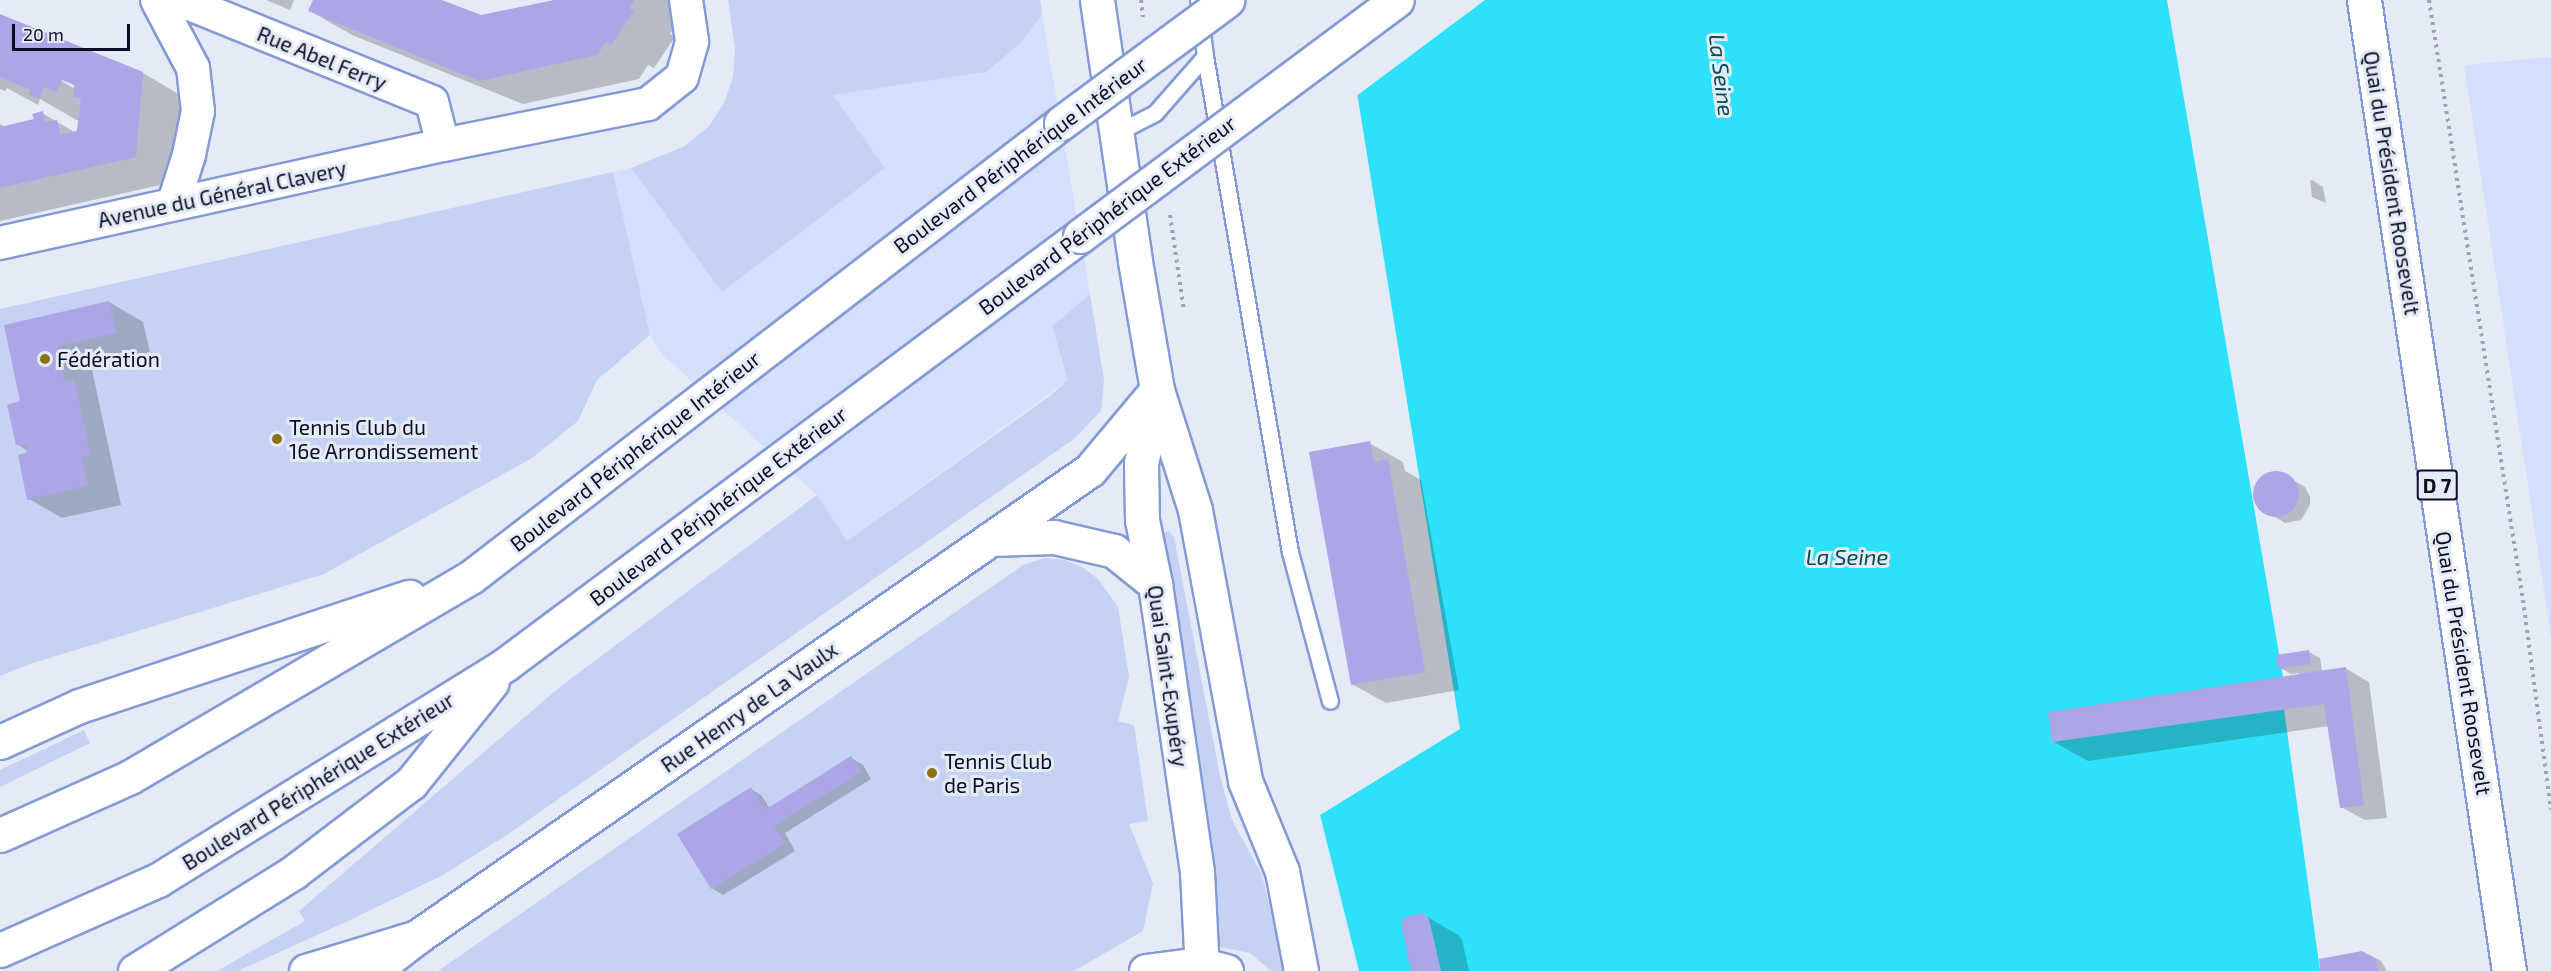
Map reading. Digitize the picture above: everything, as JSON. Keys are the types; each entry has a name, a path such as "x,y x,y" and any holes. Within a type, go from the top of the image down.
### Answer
{"main road":[{"name":"Quai Saint-Exupéry","path":"1096,0 1157,390 1195,510 1245,780 1282,871 1301,971"},
{"name":"Boulevard Périphérique Intérieur","path":"0,835 130,777 471,577 1061,123 1227,0"},
{"name":"Boulevard Périphérique Extérieur","path":"0,950 158,879 506,664 1397,0"},
{"name":"Quai du Président Roosevelt","path":"2364,0 2509,971"},
{"name":"Quai Saint-Exupéry","path":"1157,390 1141,463 1142,520 1155,584 1197,872 1207,969"},
{"name":"Rue Henry de La Vaulx","path":"306,971 417,937 1090,470 1157,390"},
{"path":"990,539 1054,537 1114,551 1155,584"},
{"path":"0,742 79,706 471,577"},
{"path":"135,971 294,872 411,783 506,664"},
{"path":"373,971 417,937"}],"street":[{"path":"157,0 193,68 198,111 189,155 172,205"},
{"name":"Rue Abel Ferry","path":"170,0 187,3 432,102 443,145"},
{"name":"Avenue du Général Clavery","path":"0,243 443,145 648,104 682,77 692,41 686,0"},
{"path":"1146,971 1207,969"}],"lane":[{"path":"1198,0 1205,56 1290,552 1330,701"},
{"path":"1116,134 1155,113 1205,56"}],"path":[{"path":"1141,0 1144,23"},
{"path":"2429,0 2523,600 2551,809"},
{"path":"1169,206 1186,321"}],"shaded area":[{"path":"728,0 1040,0 1042,14 1023,41 986,72 833,95 885,168 722,292 631,168 685,146 709,126 724,103 733,77 735,48"},
{"path":"1042,14 1090,294 1052,326 1068,380 847,541 817,495 662,354 650,335 613,172 631,168 722,292 832,95 986,72 1023,41"},
{"path":"2551,57 2551,637 2464,65"},
{"name":"Tennis Club du 16e Arrondissement","path":"613,172 650,335 597,380 578,421 532,458 324,574 30,664 0,676 0,309"},
{"path":"1090,294 1104,380 1101,411 1074,439 507,835 441,876 238,971 217,971 305,921 299,911 561,686 817,495 847,541 1051,395 1068,380 1052,326"},
{"path":"1169,531 1174,537 1220,776 1232,820 1262,875 1285,971 1271,971 1250,953 1220,947 1162,534"},
{"name":"Tennis Club de Paris","path":"1045,558 1065,560 1082,567 1098,579 1118,607 1129,677 1118,721 1134,725 1148,821 1129,824 1153,883 1143,931 1074,971 438,971 1023,565"},
{"path":"84,730 90,743 0,787 0,770"}],"water":[{"name":"La Seine","path":"1342,0 2167,0 2283,677 2284,709 2320,971 1359,971 1320,815 1460,729"}],"pier":[{"path":"1339,0 1485,0 1355,97"}],"building":[{"path":"313,0 442,0 481,15 554,0 635,0 629,8 634,11 611,45 606,42 597,55 479,81 308,11"},
{"path":"0,14 143,72 136,157 0,188 0,127 34,119 32,114 43,111 45,122 57,120 60,135 77,131 81,98 73,97 74,85 62,80 57,92 44,87 39,99 29,95 31,90 0,77"},
{"path":"109,301 117,333 58,346 65,382 74,379 91,455 82,458 88,486 27,500 18,455 26,453 28,448 23,444 16,445 7,405 20,401 4,325"},
{"path":"1370,441 1374,462 1388,459 1425,672 1351,685 1309,452"},
{"path":"2276,471 2292,478 2299,494 2292,510 2276,517 2260,510 2253,494 2260,478"},
{"path":"2309,650 2311,664 2278,669 2276,655"},
{"path":"2346,667 2364,805 2340,808 2324,704 2052,742 2048,712"},
{"path":"851,756 861,772 774,826 785,844 711,889 677,834 751,787 765,810"},
{"path":"1419,913 1429,919 1441,971 1411,971 1401,923 1404,918"},
{"path":"2362,951 2376,959 2378,971 2320,971 2319,959"}],"place":[{"name":"Fédération","path":"45,359"},
{"name":"Tennis Club du 16e Arrondissement","path":"277,439"},
{"name":"Tennis Club de Paris","path":"932,773"}]}
